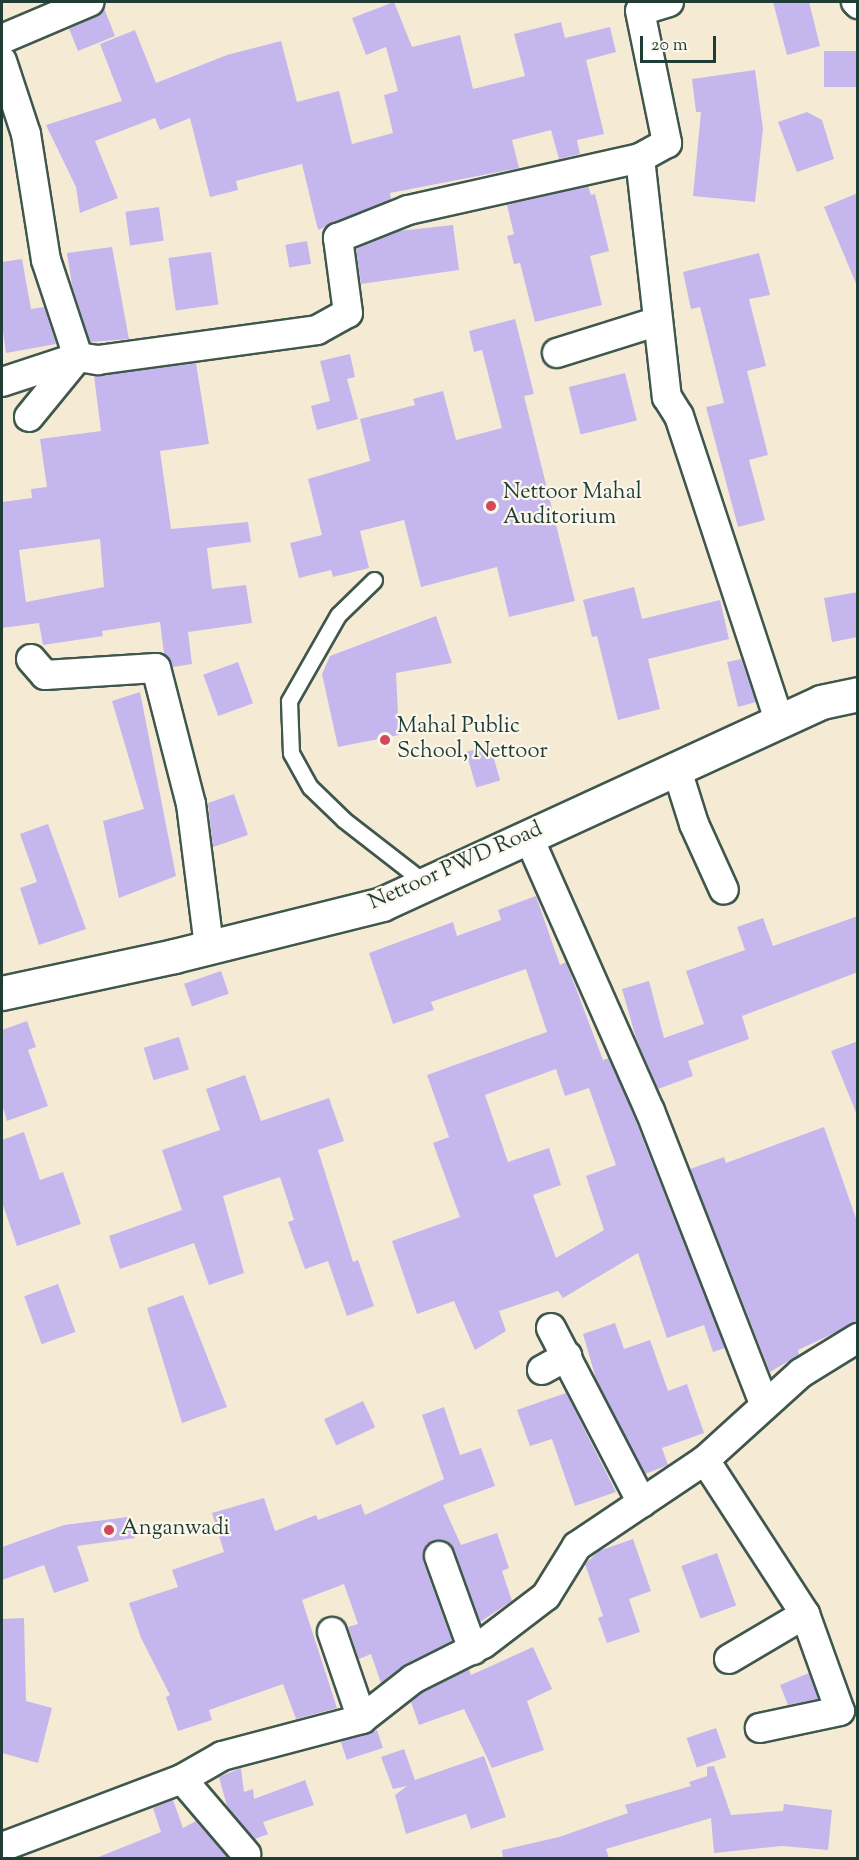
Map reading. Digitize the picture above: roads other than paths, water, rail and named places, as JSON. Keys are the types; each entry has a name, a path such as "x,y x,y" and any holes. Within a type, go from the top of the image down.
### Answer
{"street":[{"path":"2,39 89,2"},
{"path":"2,382 78,357 98,360 317,330 348,313 338,238 408,210 640,158 667,142 640,11 669,2"},
{"path":"2,61 26,134 46,260 78,357"},
{"path":"640,158 656,322 667,397 679,416 780,723"},
{"path":"557,353 656,322"},
{"path":"29,417 78,357"},
{"path":"31,658 45,675 156,668 191,804 209,947"},
{"name":"Nettoor PWD Road","path":"2,993 209,947 382,904 424,882 677,770 821,702 858,694"},
{"path":"677,770 694,824 724,890"},
{"path":"528,836 650,1112 764,1403"},
{"path":"551,1329 642,1503"},
{"path":"2,1847 182,1779 222,1756 362,1719 413,1679 473,1650 546,1596 577,1546 705,1460 764,1403 801,1373 858,1338"},
{"path":"542,1370 567,1356"},
{"path":"705,1460 804,1614 840,1711 760,1728"},
{"path":"439,1556 473,1650"},
{"path":"729,1659 804,1614"},
{"path":"332,1632 362,1719"},
{"path":"182,1779 246,1854"}],"lane":[{"path":"374,580 338,615 289,701 291,753 310,787 344,820 424,882"}],"place":[{"name":"Nettoor Mahal Auditorium","path":"491,506"},
{"name":"Mahal Public School, Nettoor","path":"385,740"},
{"name":"Anganwadi","path":"109,1530"}]}
